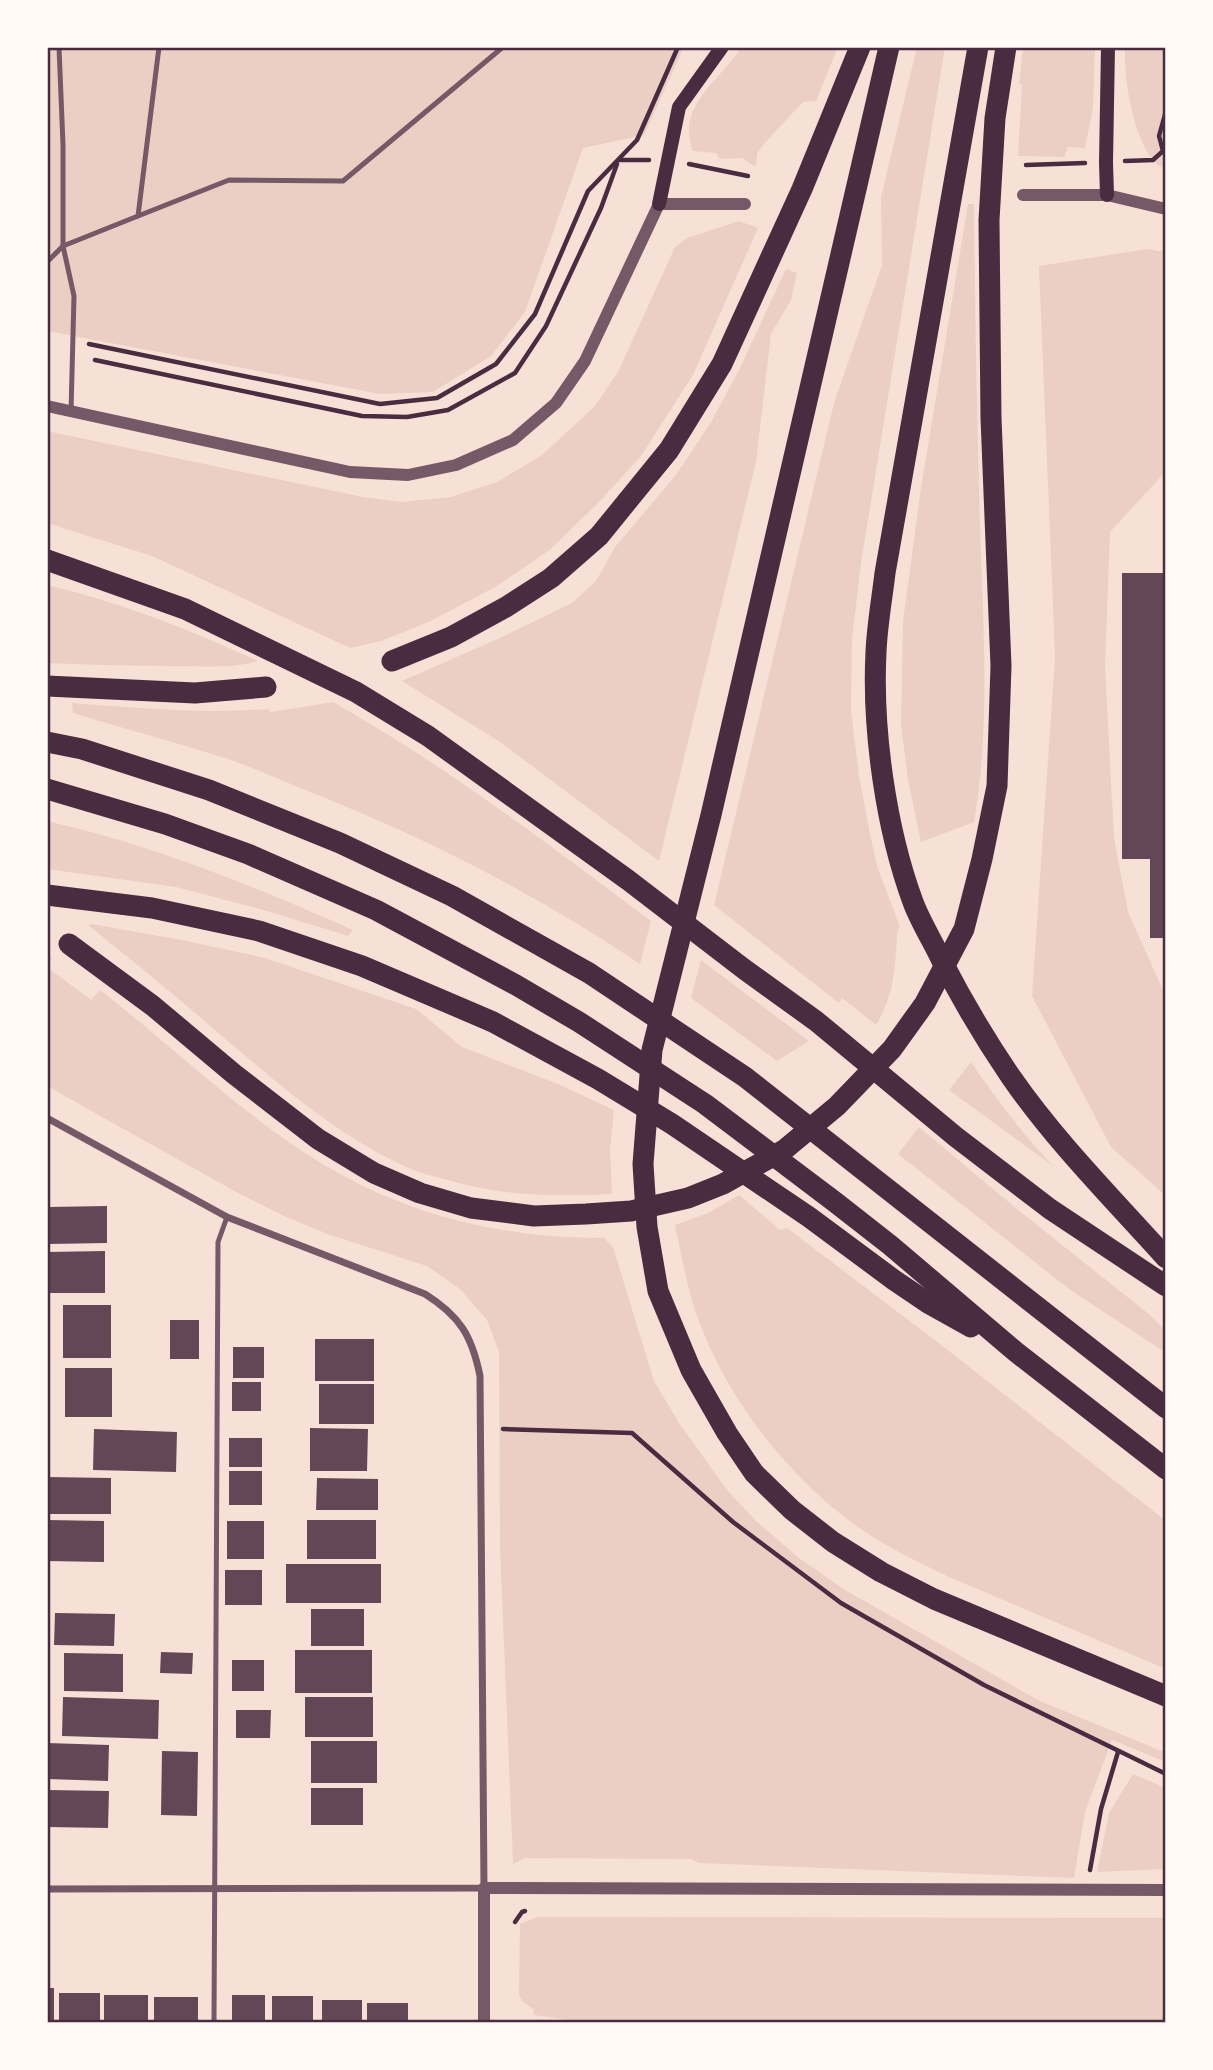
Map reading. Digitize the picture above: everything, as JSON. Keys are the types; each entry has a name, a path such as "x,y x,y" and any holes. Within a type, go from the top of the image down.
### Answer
{"highway":[{"path":"392,662 451,637 506,607 551,578 599,536 670,450 722,364 802,190 860,47"},
{"path":"889,47 711,815 652,1050 643,1164 647,1227 658,1291 691,1370 727,1433 754,1473 792,1510 834,1542 881,1572 934,1600 1166,1696"},
{"path":"978,47 885,573 876,652 877,720 883,781 896,847 913,904 958,993 1013,1079 1077,1160 1166,1258"},
{"path":"69,944 153,1006 234,1074 318,1139 374,1173 420,1193 471,1209 534,1216 586,1214 631,1211 688,1198 723,1184 784,1150 837,1106 892,1049 925,1003 964,929 997,786 1001,666 991,418 989,220 995,118 1006,47"},
{"path":"47,560 185,608 356,692 439,744 628,880 816,1021 956,1137 1050,1209 1166,1286"},
{"path":"47,686 195,693 267,687"},
{"path":"47,741 82,749 209,790 340,843 452,896 589,973 745,1077 1166,1408"},
{"path":"47,789 165,824 248,854 376,910 558,1010 705,1104 835,1202 1016,1352 1166,1469"},
{"path":"47,895 152,908 258,931 362,967 493,1022 598,1079 672,1124 809,1217 928,1303 1016,1352"}],"main road":[{"path":"659,204 679,107 722,47"},
{"path":"1107,195 1108,47"}],"street":[{"path":"1023,195 1107,195 1166,209"},
{"path":"47,406 350,472 408,475 456,465 513,440 556,403 585,361 659,204 745,204"},
{"path":"47,1118 227,1217 425,1294 445,1308 466,1331 480,1376 484,2023"},
{"path":"47,1889 1166,1890"}],"lane":[{"path":"59,47 64,145 64,246 74,296 71,411"},
{"path":"138,216 159,47"},
{"path":"47,262 64,246 229,180 342,181 503,47"},
{"path":"214,2023 218,1242 227,1217"}],"path":[{"path":"95,345 380,404 437,398 496,364 535,314 589,191 637,140 678,47"},
{"path":"1153,160 1165,152 1159,136 1166,111"},
{"path":"618,160 642,159"},
{"path":"94,360 362,416 407,417 448,410 515,373 547,326 601,208 618,160"},
{"path":"1026,164 1081,163"},
{"path":"702,165 748,176"},
{"path":"503,1429 632,1433 733,1522 841,1603 984,1685 1166,1774"},
{"path":"1089,1874 1101,1809 1118,1752"}],"shaded area":[{"path":"47,47 684,47 644,135 583,148 525,312 491,356 433,392 380,394 47,331"},
{"path":"741,47 838,47 816,101 803,102 762,146 757,154 756,167 742,158 720,159 716,153 692,151 690,137 689,128 695,106"},
{"path":"917,47 945,47 861,563 852,639 851,711 859,776 877,866 900,927 897,932 895,968 890,992 876,1025 842,998 839,1003 714,905 834,403 882,265 881,197"},
{"path":"1023,47 1095,47 1093,108 1085,148 1068,147 1064,157 1018,156 1022,85 1019,84"},
{"path":"1125,47 1166,47 1166,170 1154,161 1146,149 1135,121 1128,90"},
{"path":"968,204 974,204 984,674 983,748 974,822 921,842 908,780 901,725 903,621 921,488"},
{"path":"739,221 758,228 693,375 641,456 551,549 497,586 429,622 381,641 350,648 152,556 47,523 47,431 363,497 401,502 451,497 497,482 542,455 594,407 618,372 675,247 687,238"},
{"path":"1147,249 1166,252 1166,471 1110,532 1105,666 1114,838 1128,912 1166,997 1166,1196 1111,1147 1032,996 1055,657 1039,266"},
{"path":"786,269 797,273 791,300 771,334 756,462 659,861 500,742 402,681 572,603 596,581 615,547 676,475 711,422 739,370"},
{"path":"47,585 154,618 258,661 218,666 47,663"},
{"path":"333,702 456,779 651,921 640,964 519,890 392,827 231,760 73,713 72,703 194,711 268,709 271,712"},
{"path":"47,821 164,854 353,930 348,936 176,887 47,869"},
{"path":"88,925 265,958 416,1009 462,1047 558,1084 614,1110 610,1150 612,1194 548,1195 485,1189 421,1173 387,1157 361,1143 290,1093"},
{"path":"701,960 809,1041 777,1061 691,998"},
{"path":"47,967 91,1000 100,990 270,1129 332,1169 368,1188 443,1217 482,1226 521,1233 604,1238 613,1247 654,1381 679,1423 727,1490 756,1521 799,1558 845,1590 1038,1700 1166,1753 1166,1762 1112,1740 1085,1812 1074,1878 699,1863 691,1859 525,1858 513,1864 500,1547 499,1352 487,1320 460,1289 427,1266 330,1235 284,1216 47,1086"},
{"path":"971,1062 1010,1116 1053,1166 949,1090"},
{"path":"919,1127 1150,1315 1166,1331 1166,1353 1069,1289 898,1154"},
{"path":"739,1195 780,1230 787,1228 940,1344 1166,1521 1166,1669 949,1577 889,1547 830,1505 783,1459 743,1406 711,1349 691,1296 675,1225 708,1213"},
{"path":"1133,1774 1166,1788 1166,1869 1097,1872 1109,1813"},
{"path":"537,1917 1166,1918 1166,2023 591,2023 534,2015 533,2009 522,2001 519,1994 520,1924"}],"building":[{"path":"1122,573 1166,573 1166,938 1150,938 1150,859 1122,859"},
{"path":"107,1206 107,1243 49,1244 49,1207"},
{"path":"105,1251 105,1293 48,1293 47,1252"},
{"path":"63,1305 111,1305 111,1358 63,1358"},
{"path":"170,1320 199,1320 199,1359 170,1359"},
{"path":"315,1339 374,1339 374,1381 315,1381"},
{"path":"233,1347 264,1347 264,1378 233,1378"},
{"path":"65,1368 112,1368 112,1417 65,1417"},
{"path":"232,1382 261,1382 261,1411 232,1411"},
{"path":"319,1384 374,1384 374,1424 319,1424"},
{"path":"310,1428 368,1429 367,1471 310,1471"},
{"path":"94,1429 177,1432 176,1472 93,1470"},
{"path":"229,1438 262,1438 262,1467 229,1467"},
{"path":"229,1471 262,1471 262,1505 229,1505"},
{"path":"47,1477 111,1478 111,1514 47,1514"},
{"path":"317,1478 378,1479 378,1510 316,1510"},
{"path":"47,1520 104,1521 104,1562 47,1561"},
{"path":"307,1520 376,1520 376,1559 307,1559"},
{"path":"227,1521 264,1521 264,1559 227,1559"},
{"path":"286,1564 381,1564 381,1603 286,1603"},
{"path":"225,1570 262,1570 262,1605 225,1605"},
{"path":"311,1609 364,1609 364,1646 311,1646"},
{"path":"55,1613 115,1614 114,1646 54,1645"},
{"path":"295,1650 372,1650 372,1693 295,1693"},
{"path":"161,1652 193,1653 192,1674 160,1673"},
{"path":"64,1653 123,1654 123,1692 64,1691"},
{"path":"232,1660 264,1660 264,1691 232,1691"},
{"path":"63,1697 159,1700 158,1739 62,1736"},
{"path":"305,1697 373,1697 373,1737 305,1737"},
{"path":"236,1710 271,1710 270,1738 236,1738"},
{"path":"311,1741 377,1741 377,1783 311,1783"},
{"path":"47,1743 109,1745 108,1781 47,1779"},
{"path":"162,1751 198,1752 197,1816 161,1815"},
{"path":"311,1788 363,1788 363,1825 311,1825"},
{"path":"47,1790 109,1791 108,1828 47,1827"},
{"path":"47,1988 54,1988 54,2023 47,2023"},
{"path":"59,1993 100,1993 100,2023 59,2023"},
{"path":"104,1995 148,1995 148,2023 104,2023"},
{"path":"232,1995 265,1995 265,2023 232,2023"},
{"path":"272,1996 313,1996 313,2023 272,2023"},
{"path":"154,1997 198,1997 198,2023 154,2023"},
{"path":"322,2000 362,2000 362,2023 322,2023"},
{"path":"367,2003 408,2003 408,2023 367,2023"}]}
